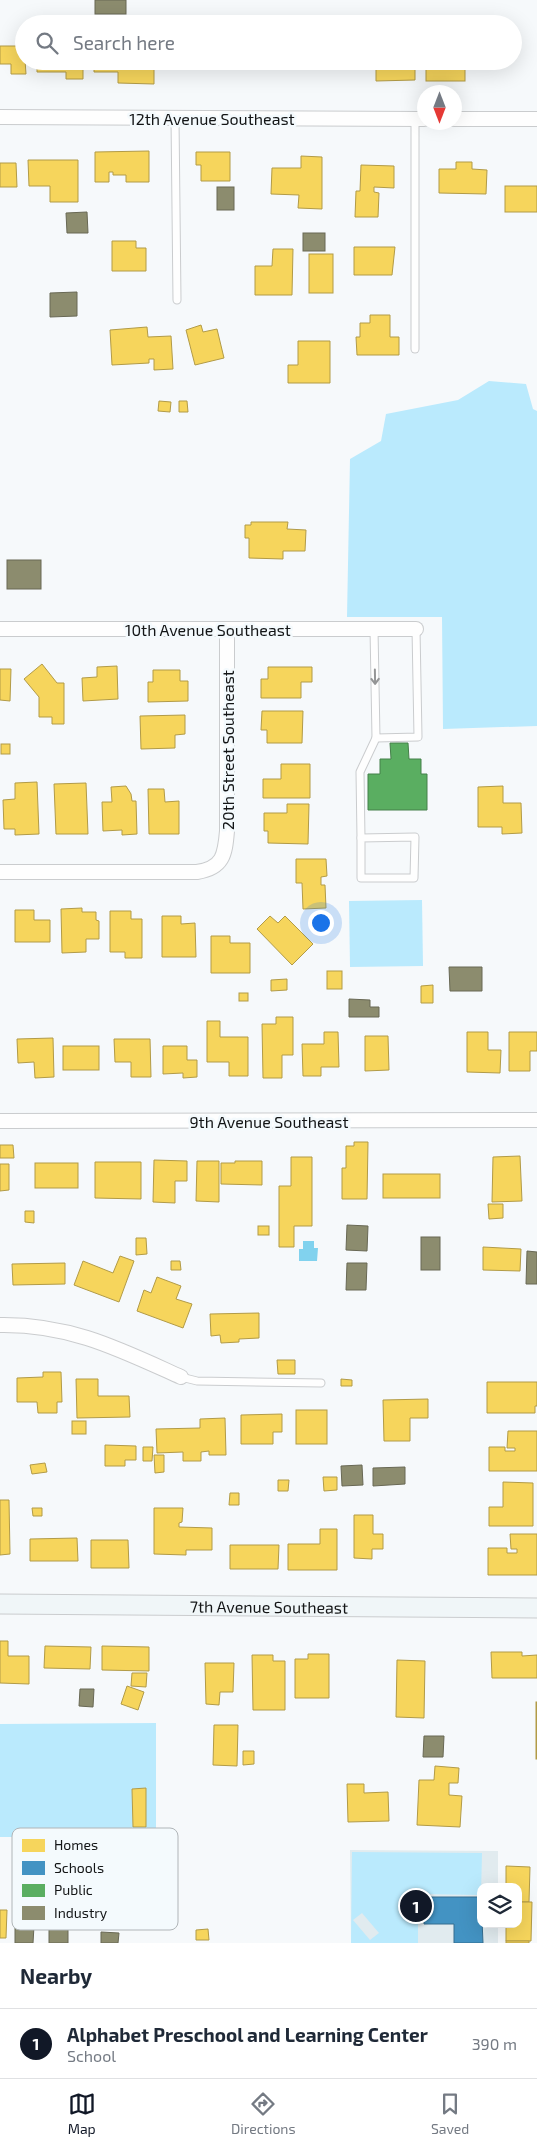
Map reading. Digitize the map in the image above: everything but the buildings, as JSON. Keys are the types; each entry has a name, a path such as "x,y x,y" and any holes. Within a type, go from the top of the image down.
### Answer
{"street":[{"name":"12th Avenue Southeast","path":"0,117 417,119"},
{"path":"462,119 537,119"},
{"name":"10th Avenue Southeast","path":"0,629 416,629"},
{"name":"20th Street Southeast","path":"0,872 197,872 215,867 222,859 226,841 227,630"},
{"name":"9th Avenue Southeast","path":"0,1121 537,1120"},
{"path":"0,1325 43,1326 85,1336 181,1377"},
{"name":"7th Avenue Southeast","path":"0,1604 537,1608"}],"lane":[{"path":"175,118 177,300"},
{"path":"415,349 420,130"},
{"path":"361,838 414,837 414,878 361,878 360,772 376,738 374,629"},
{"path":"376,738 418,737 416,629"},
{"path":"181,1377 197,1381 321,1383"}],"shaded area":[{"path":"489,381 526,384 533,409 537,411 537,726 443,729 442,617 347,617 350,459 381,441 386,414 458,400"},
{"path":"422,900 423,966 350,967 349,901"},
{"path":"303,1241 314,1241 314,1248 318,1248 317,1261 299,1261 299,1249 303,1249"},
{"path":"156,1723 156,1828 12,1828 12,1837 0,1837 0,1724","holes":["132,1789 145,1789 146,1827 133,1827"]},
{"path":"350,1850 498,1851 498,1883 477,1883 477,1928 498,1928 498,1943 351,1943"},
{"path":"352,1852 482,1853 481,1883 477,1883 477,1895 418,1894 418,1943 351,1943","holes":["362,1913 379,1933 370,1940 353,1920"]}],"place":[{"name":"Alphabet Preschool and Learning Center","path":"416,1906"}]}
